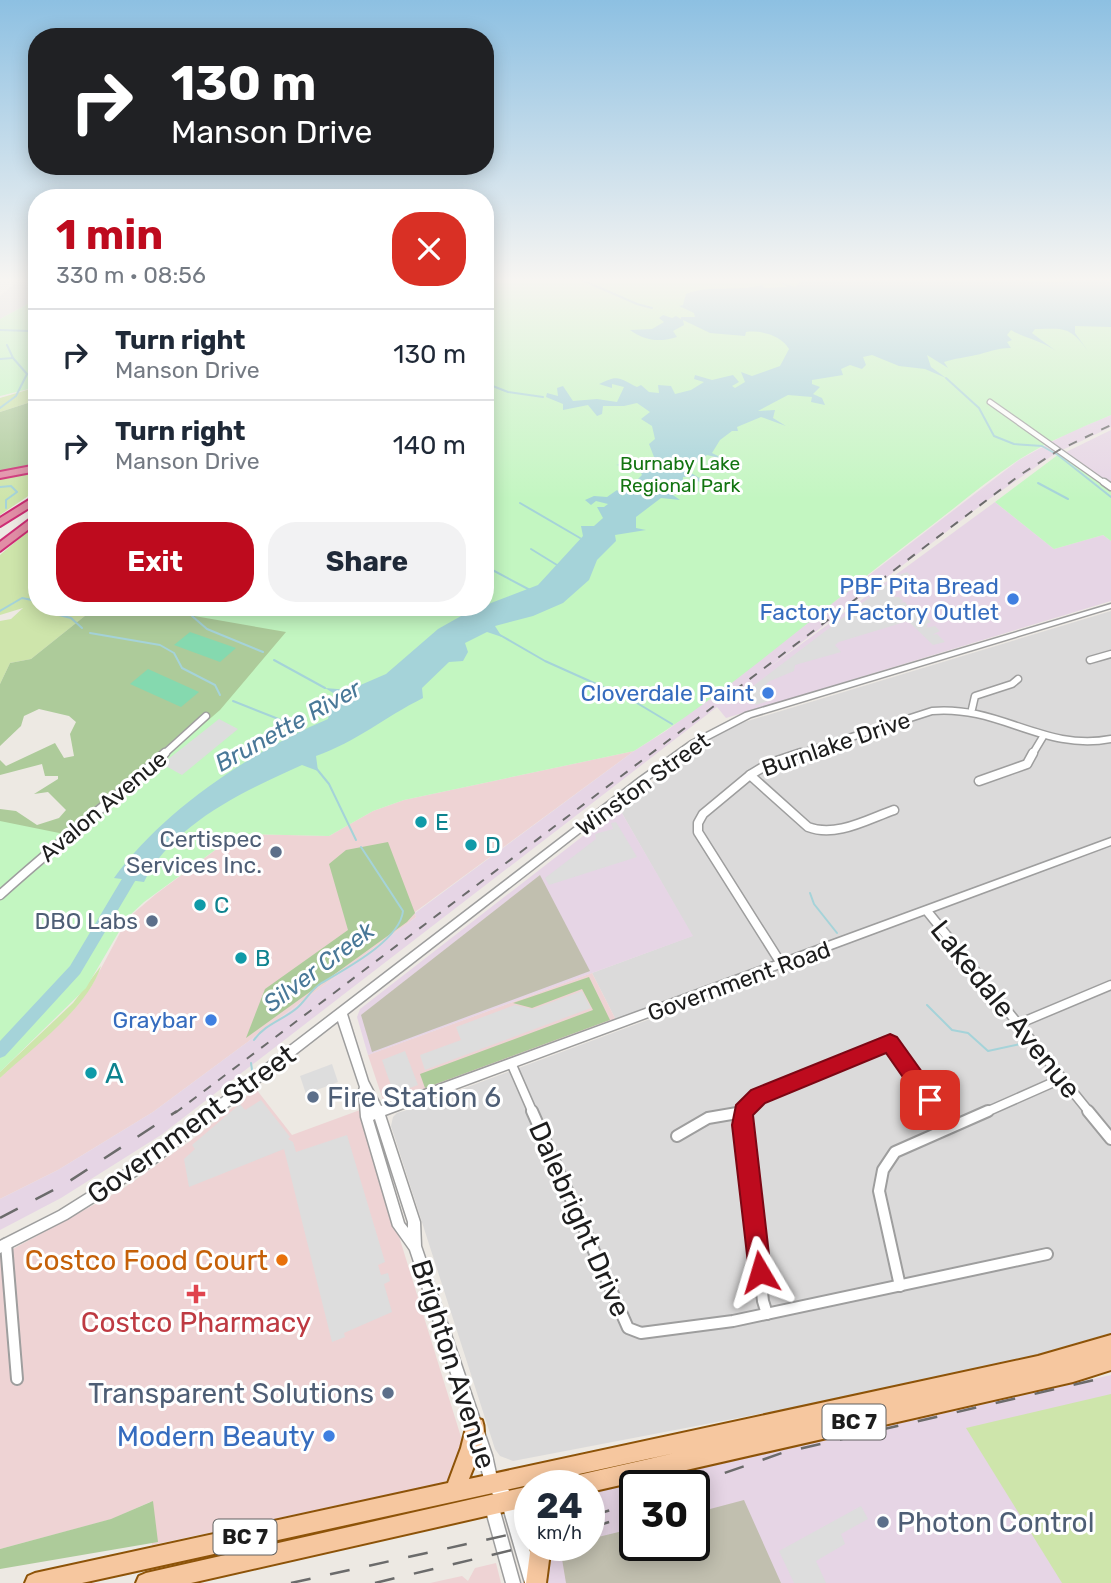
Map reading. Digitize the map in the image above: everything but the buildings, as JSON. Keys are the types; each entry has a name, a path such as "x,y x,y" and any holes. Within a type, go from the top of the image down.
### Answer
{"highway":[{"path":"0,475 28,470"},
{"path":"0,523 28,504"},
{"path":"0,535 28,516"},
{"path":"0,548 28,525"}],"main road":[{"name":"BC 7","path":"146,1583 1025,1368 1111,1344"},
{"name":"BC 7","path":"605,1479 1060,1376 1111,1361"},
{"path":"455,1491 471,1448 475,1427"},
{"name":"BC 7","path":"35,1583 455,1491 514,1496"},
{"path":"534,1583 538,1561"}],"street":[{"path":"989,402 1111,487"},
{"name":"Winston Street","path":"341,1013 642,780 694,743 722,727 757,713 1111,606"},
{"path":"1090,660 1111,654"},
{"path":"972,709 975,696 1012,684 1018,679"},
{"name":"Burnlake Drive","path":"782,965 698,832 698,824 703,814 750,775 785,758 949,708 972,709 1044,735 1082,743 1111,739"},
{"name":"Avalon Avenue","path":"0,895 56,844 94,817 206,716"},
{"path":"979,781 1027,764 1044,735"},
{"path":"750,775 808,827 819,832 830,832 894,810"},
{"name":"Government Road","path":"373,1115 1111,841"},
{"name":"Lakedale Avenue","path":"927,911 1110,1135"},
{"path":"1018,1024 1111,985"},
{"name":"Brighton Avenue","path":"341,1013 373,1115 399,1226 415,1246 497,1496"},
{"name":"Government Street","path":"3,1245 63,1215 149,1161 341,1013"},
{"path":"677,1136 694,1123 718,1113 743,1112 758,1096 890,1043 950,1127"},
{"name":"Dalebright Drive","path":"512,1065 628,1328 641,1333 733,1321 1047,1254"},
{"path":"900,1286 879,1191 879,1177 885,1163 895,1152 1063,1078"},
{"path":"743,1112 763,1301 767,1314"},
{"path":"3,1245 17,1379"},
{"path":"497,1496 513,1583"},
{"path":"497,1496 534,1583"}],"shaded area":[{"path":"1111,415 1111,427 1056,453 988,500 763,672 995,502 1054,549 1103,535 1111,541 1111,601 726,718 717,707 161,1135 61,1198 0,1230 0,1199 58,1170 153,1112 416,917 415,913 634,751 666,731 1019,460 1068,433"},
{"path":"1111,430 1111,484 1066,452"},
{"path":"907,572 910,575 900,578 887,589 896,594 893,597 899,597 903,601 899,603 905,602 908,606 905,608 914,606 918,610 910,613 916,613 919,617 916,620 926,617 931,622 926,624 928,626 925,628 935,626 940,631 932,635 937,634 945,642 933,645 908,621 839,642 835,645 841,652 795,665 794,671 770,681 762,688 771,700 756,705 747,693 748,690 899,575"},
{"path":"1111,611 1111,1333 1033,1356 796,1407 513,1461 500,1456 495,1449 391,1126 393,1117 397,1113 440,1100 454,1092 677,1009 667,1003 617,1022 592,973 692,936 619,808 713,735 741,723"},
{"path":"219,719 238,729 182,775 162,764"},
{"path":"634,751 415,912 416,917 153,1112 58,1170 0,1199 0,1078 77,1006 91,987 128,918 237,834 329,836 373,811 404,800"},
{"path":"619,808 693,936 368,1055 357,1017 360,1009"},
{"path":"616,822 637,857 549,885 545,878 596,839 595,834 613,829 611,823"},
{"path":"540,875 590,971 372,1052 361,1015"},
{"path":"592,973 617,1022 390,1106 384,1103 368,1055"},
{"path":"582,991 591,1008 425,1070 420,1055 461,1040 456,1027 515,1005 533,1009"},
{"path":"405,1051 418,1085 394,1094 382,1060"},
{"path":"332,1064 338,1082 306,1094 300,1076"},
{"path":"256,1089 292,1135 360,1110 461,1437 462,1450 455,1475 442,1483 152,1545 150,1502 112,1519 0,1549 0,1256 121,1190 189,1142"},
{"path":"261,1100 290,1137 288,1139 293,1142 296,1152 347,1135 385,1262 378,1265 381,1275 388,1273 390,1281 384,1284 392,1312 344,1333 345,1337 332,1342 284,1149 189,1187 184,1159 195,1149 192,1145 240,1104 245,1110"},
{"path":"1111,1375 1111,1583 545,1583 546,1561 605,1561 605,1490 619,1487 619,1561 710,1561 710,1470 694,1470"},
{"path":"744,1500 781,1583 566,1583 562,1561 605,1561 605,1535 619,1532 619,1561 710,1561 710,1509"},
{"path":"861,1506 868,1519 841,1534 845,1544 816,1561 826,1583 794,1583 779,1551"},
{"path":"496,1563 501,1583 430,1583 462,1576 468,1581 475,1568"}],"green space":[{"path":"0,351 28,351 28,389 0,396"},
{"name":"Burnaby Lake Regional Park","path":"494,351 1111,351 1111,415 1031,452 1008,467 748,670 634,751 404,800 373,811 329,836 237,834 144,902 127,918 86,988 0,1072 0,821 74,836 220,710 286,632 194,616 494,616"},
{"path":"28,390 28,403 0,412 0,398"},
{"path":"28,403 28,467 0,472 0,412"},
{"path":"1059,454 1111,491 1111,541 1103,535 1054,549 995,502"},
{"path":"28,471 28,496 0,515 0,476"},
{"path":"28,531 28,616 85,616 31,659 10,663 0,684 0,621 11,619 23,608 0,615 0,555"},
{"path":"85,616 394,616 146,841 0,832 0,809 16,811 37,825 59,818 66,810 48,792 34,794 58,779 58,776 45,776 42,764 0,775 0,760 6,766 55,743 64,758 74,756 70,734 76,722 69,716 39,709 24,716 21,726 0,746 0,684 10,663 31,659"},
{"path":"190,632 236,648 220,662 174,645"},
{"path":"148,669 199,692 181,707 130,684"},
{"path":"388,842 415,913 407,922 246,1038 265,989 348,930 329,864 346,850"},
{"path":"101,966 94,982 72,1012 0,1078 0,1072 73,1003"},
{"path":"589,977 610,1020 425,1088 420,1074 593,1010 582,989 532,1008 513,1003"},
{"path":"1111,1394 1111,1583 1062,1583 966,1428"},
{"path":"153,1501 158,1542 0,1569 0,1549 111,1519"}],"water":[{"path":"788,351 993,351 944,362 948,368 927,355 931,367 946,378 925,369 899,366 872,355 863,357 866,365 862,369 850,365 841,369 843,375 812,380 812,384 820,387 813,394 822,398 825,405 811,402 812,397 788,395 758,411 775,410 773,418 786,426 761,417 737,427 738,431 732,431 720,440 712,453 724,459 707,455 686,470 707,480 713,488 689,477 683,477 683,483 677,481 667,491 680,500 661,498 636,517 636,528 646,530 615,535 616,541 597,560 589,580 563,603 533,616 495,626 502,637 487,632 465,643 468,652 463,661 449,662 422,688 423,698 344,744 316,756 318,771 302,765 213,811 173,843 144,882 114,878 157,829 211,785 269,748 328,719 332,703 343,699 325,688 349,690 386,674 438,629 461,616 494,616 494,602 538,585 583,536 581,526 594,526 603,518 597,507 608,504 596,501 591,505 585,500 594,496 607,497 617,490 623,496 626,487 623,478 633,484 642,475 639,468 616,465 626,463 625,459 645,466 641,462 650,463 654,457 649,444 655,439 652,426 641,419 650,412 637,403 603,406 602,414 597,416 588,405 563,410 563,404 546,397 547,393 558,396 557,388 563,386 573,401 597,399 617,402 624,387 612,384 612,388 599,384 619,378 637,387 641,385 649,392 659,393 658,385 671,386 675,394 691,390 704,382 694,379 695,375 712,380 733,375 739,382 732,386 735,388 745,382 741,372 752,376 780,366"}],"waterway":[{"path":"10,351 13,358"},
{"path":"0,359 13,358"},
{"path":"0,408 16,396 27,374 13,358"},
{"path":"946,378 979,408 994,436 1014,444 1042,446 1058,455 1111,497"},
{"path":"494,387 508,392 543,397"},
{"path":"1038,483 1068,499"},
{"path":"0,487 11,486 17,492 6,500 6,508"},
{"path":"520,503 580,538"},
{"path":"531,549 557,565"},
{"path":"494,571 530,590"},
{"path":"0,611 22,598 28,599"},
{"path":"63,616 71,618 82,628"},
{"path":"192,616 207,629 263,652"},
{"path":"90,633 160,645 174,653 182,668 215,685 220,695"},
{"path":"500,635 545,661 632,700 672,724"},
{"path":"274,660 325,688"},
{"path":"233,701 281,720 288,725 288,739"},
{"name":"Silver Creek","path":"316,768 329,784 356,840"},
{"name":"Silver Creek","path":"254,1040 263,1030 297,1008 320,984 369,954 400,922 403,911 361,847"},
{"name":"Brunette River","path":"0,1051 75,970 137,866"},
{"path":"810,893 814,904 837,933"},
{"path":"927,1005 952,1030 968,1033 988,1051 1020,1044"},
{"name":"Silver Creek","path":"251,1063 252,1070"}],"railway":[{"path":"175,1113 1020,475 1059,450 1111,425"},
{"path":"0,1218 65,1184 177,1111"},
{"path":"710,1478 782,1453 1111,1376"},
{"path":"605,1512 619,1508"},
{"path":"605,1523 619,1519"},
{"path":"291,1583 514,1534"},
{"path":"375,1583 514,1550"}],"place":[{"name":"PBF Pita Bread Factory Factory Outlet","path":"1013,599"},
{"name":"Cloverdale Paint","path":"768,693"},
{"name":"E","path":"421,822"},
{"name":"D","path":"471,845"},
{"name":"Certispec Services Inc.","path":"276,852"},
{"name":"C","path":"200,905"},
{"name":"DBO Labs","path":"152,921"},
{"name":"B","path":"241,958"},
{"name":"Graybar","path":"211,1020"},
{"name":"A","path":"91,1073"},
{"name":"Fire Station 6","path":"313,1097"},
{"name":"Costco Food Court","path":"282,1260"},
{"name":"Costco Pharmacy","path":"196,1294"},
{"name":"Transparent Solutions","path":"388,1393"},
{"name":"Modern Beauty","path":"329,1436"},
{"name":"Photon Control","path":"883,1522"}],"route":[{"path":"760,1272 743,1125 743,1112 750,1103 758,1096 890,1043 930,1100"}]}
